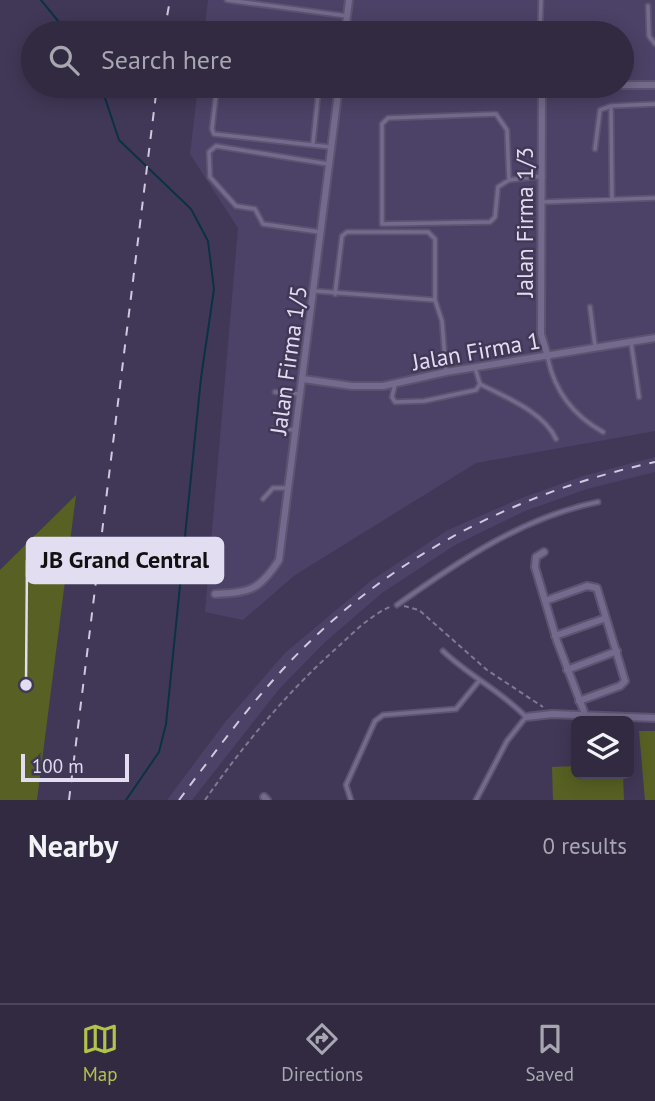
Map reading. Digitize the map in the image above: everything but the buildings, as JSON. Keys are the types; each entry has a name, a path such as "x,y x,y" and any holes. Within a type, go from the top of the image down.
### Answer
{"street":[{"path":"346,21 349,0"},
{"path":"634,85 655,85"},
{"name":"Jalan Firma 1/5","path":"215,594 248,592 270,575 279,560 337,98"},
{"name":"Jalan Firma 1/3","path":"542,98 541,334 548,356"},
{"name":"Jalan Firma 1","path":"303,379 352,386 395,384 446,372 655,338"},
{"path":"544,552 537,557 534,564 555,636 586,716"},
{"path":"545,601 593,585 607,618 625,681 620,686 579,701"},
{"path":"555,636 607,618"},
{"path":"567,670 617,651"},
{"path":"526,717 552,714 575,716"},
{"path":"634,718 655,718"}],"lane":[{"path":"227,0 347,16"},
{"path":"540,21 541,0"},
{"path":"648,6 649,36 655,44"},
{"path":"216,98 212,129 214,134 330,147"},
{"path":"313,143 318,98"},
{"path":"594,149 600,110 611,106 655,104"},
{"path":"611,106 612,198"},
{"path":"509,180 507,130 496,114 388,118 382,124 382,225 490,222 495,217 496,190 509,180 543,176"},
{"path":"322,232 270,227 263,224 261,215 255,209 236,206 210,177 209,152 216,146 328,164"},
{"path":"543,202 655,198"},
{"path":"335,294 341,236 347,232 428,232 435,239 435,300 442,321 446,372"},
{"path":"315,291 435,300"},
{"path":"590,307 596,348"},
{"path":"631,342 639,397"},
{"path":"548,356 555,387 584,422 603,432"},
{"path":"395,384 392,397 398,404 477,390 480,384 475,368"},
{"path":"480,384 516,402 552,429 556,439"},
{"path":"275,392 301,394"},
{"path":"272,429 296,430"},
{"path":"263,499 273,488 288,488"},
{"path":"397,605 477,549 571,507 598,502"},
{"path":"443,651 479,681 503,695 526,717 507,741 476,800"},
{"path":"351,800 346,785 375,720 383,715 456,709 479,681"}],"path":[{"path":"205,800 235,757 299,681 362,625 397,605 419,610 487,670 552,714"}],"shaded area":[{"path":"208,0 655,0 655,431 476,463 295,575 243,620 205,612 238,228 190,154 197,98 634,98 634,21 205,21"},
{"path":"655,457 655,472 587,489 525,511 455,545 382,593 325,642 280,688 192,800 167,800 226,721 285,653 372,580 448,530 519,499 583,476"}],"green space":[{"path":"76,495 37,800 0,800 0,570"},
{"path":"639,731 655,731 655,800 645,800"},
{"path":"571,766 571,779 623,779 624,800 553,800 552,767"}],"waterway":[{"path":"41,0 58,21"},
{"path":"105,98 119,140 191,209 208,241 214,289 201,378 166,724 159,752 126,800"}],"railway":[{"path":"166,21 170,0"},
{"path":"69,800 156,98"},
{"path":"179,800 243,716 285,667 323,629 408,563 502,512 602,475 655,462"}],"place":[{"name":"JB Grand Central","path":"26,685"}]}
